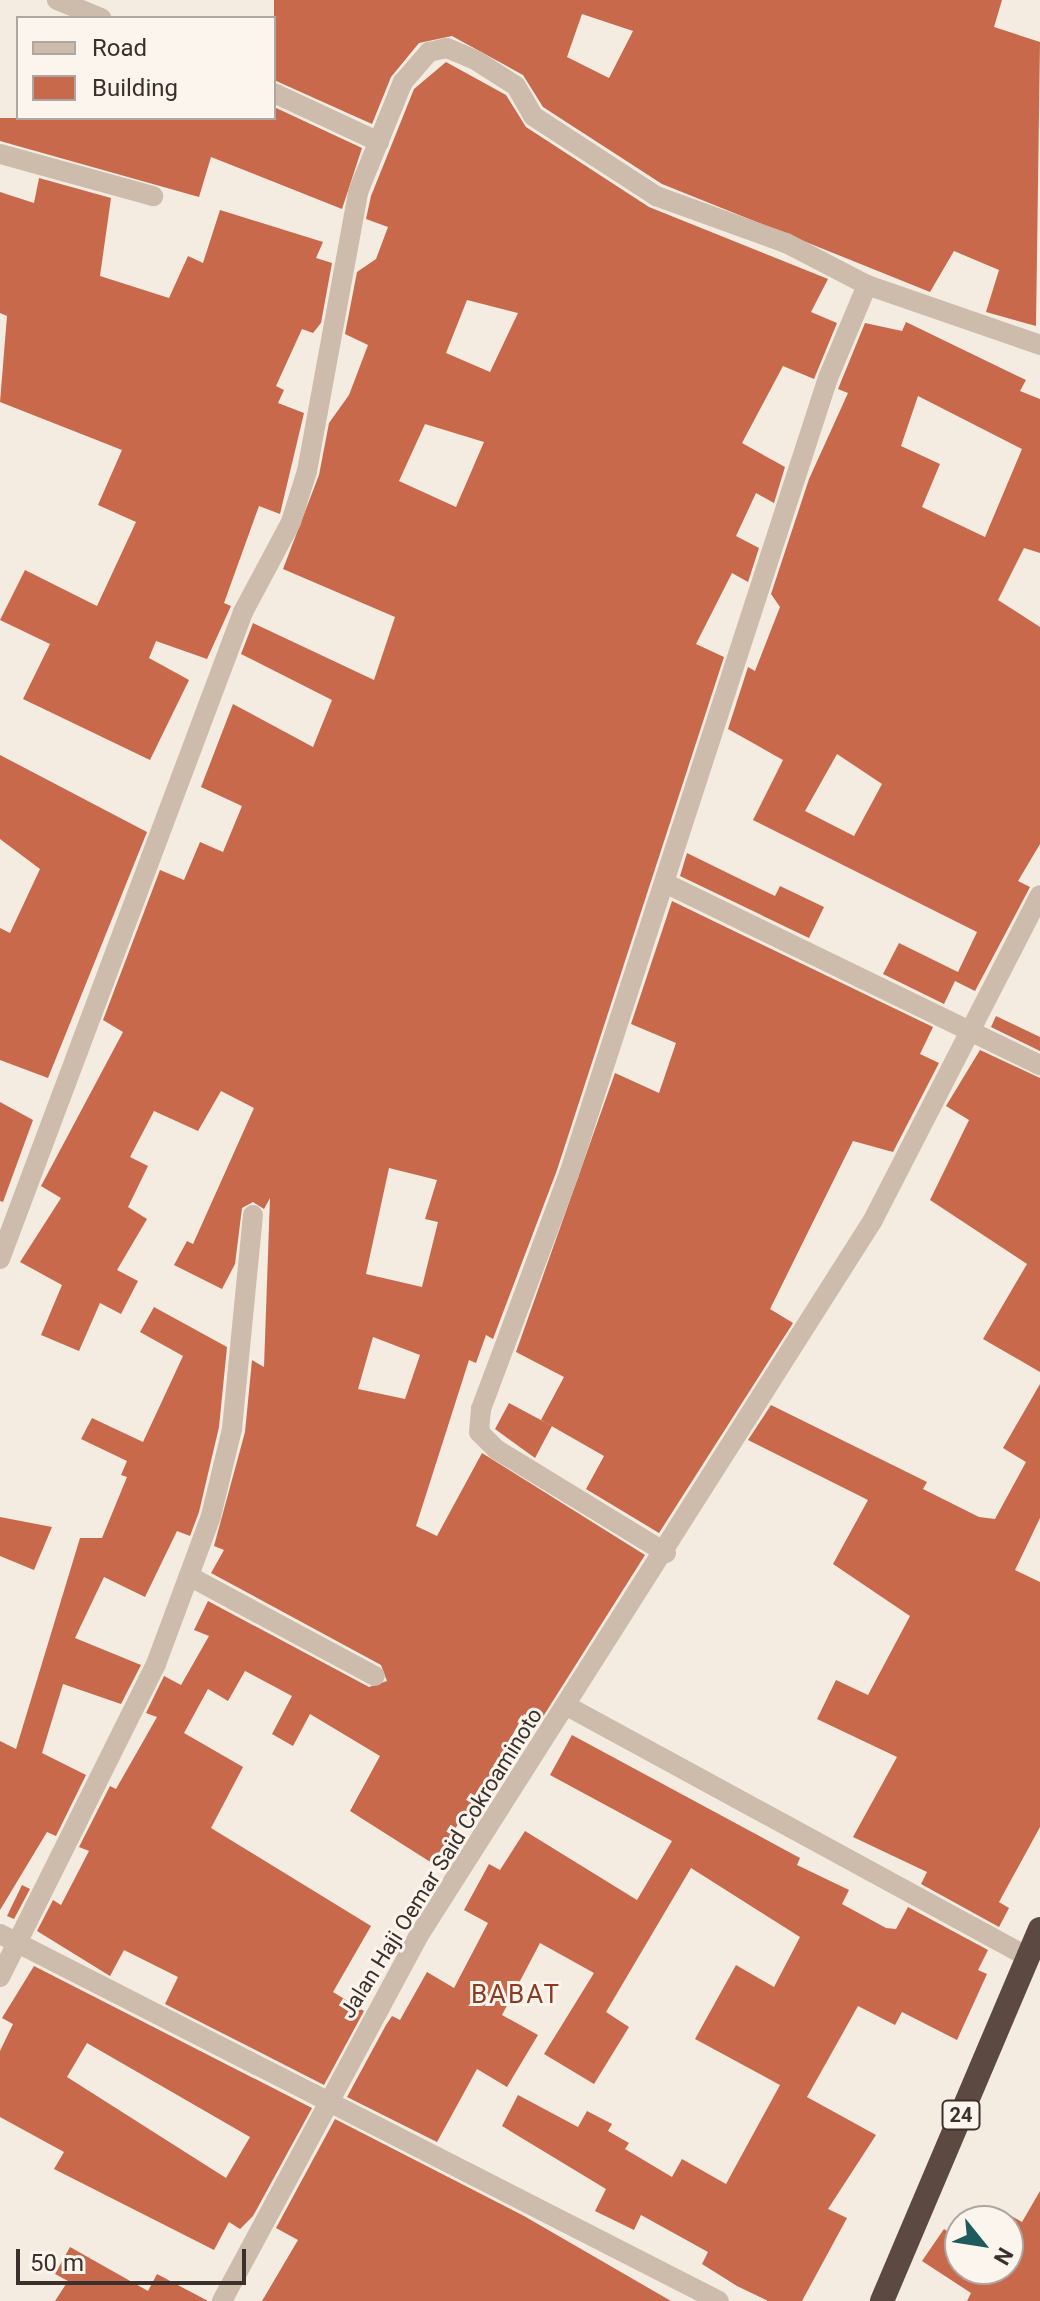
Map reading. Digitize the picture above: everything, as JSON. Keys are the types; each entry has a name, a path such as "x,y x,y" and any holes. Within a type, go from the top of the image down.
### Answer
{"highway":[{"name":"24","path":"882,2301 1040,1929"}],"street":[{"path":"57,0 96,16"},
{"path":"0,1259 243,612 291,522 307,471 358,192 403,82 429,52 447,48 516,86 533,116 656,196 786,243 867,285 1040,345"},
{"path":"276,94 379,142"},
{"path":"0,154 153,196"},
{"path":"666,1553 497,1450 479,1432 481,1409 569,1174 828,378 867,285"},
{"path":"665,883 1040,1065"},
{"name":"Jalan Haji Oemar Said Cokroaminoto","path":"222,2301 327,2097 421,1932 666,1553 873,1220 1040,895"},
{"path":"0,1977 9,1938 156,1664 189,1576 232,1429 253,1215"},
{"path":"189,1576 375,1676"},
{"path":"567,1706 1028,1957"},
{"path":"9,1938 327,2097 719,2301"}],"building":[{"path":"274,0 1002,0 994,27 1040,42 1036,326 986,312 999,270 954,251 930,292 662,184 543,107 523,75 452,36 419,43 391,77 372,124 276,81","holes":["582,14 633,31 609,78 567,57"]},
{"path":"446,62 506,95 526,127 649,207 828,279 811,312 837,323 814,379 783,366 742,443 785,467 774,503 756,493 736,536 759,548 748,582 732,573 696,644 724,657 557,1170 493,1339 486,1335 476,1363 469,1360 416,1526 437,1536 482,1453 645,1555 539,1723 524,1714 498,1761 510,1768 492,1796 481,1790 432,1863 350,1811 380,1756 310,1714 293,1746 272,1734 292,1696 245,1671 228,1701 208,1689 184,1733 243,1767 211,1828 371,1926 333,1992 364,2011 324,2085 165,2004 178,1977 124,1950 110,1976 37,1931 53,1900 61,1905 89,1851 79,1847 110,1786 116,1789 157,1717 146,1713 164,1676 181,1685 209,1636 194,1630 208,1601 369,1687 387,1681 381,1665 211,1573 224,1550 214,1546 245,1432 252,1360 264,1367 270,1198 264,1209 253,1202 242,1208 235,1264 222,1289 174,1265 187,1241 193,1244 254,1108 221,1091 198,1131 154,1111 130,1157 148,1166 128,1207 147,1219 117,1270 138,1281 121,1314 100,1303 79,1351 41,1335 62,1285 20,1262 61,1198 41,1186 123,1032 103,1020 160,870 184,880 200,842 223,852 242,806 201,787 233,704 313,747 332,700 241,654 253,623 374,680 395,617 283,569 319,475 329,423 349,395 368,345 345,334 357,272 376,259 388,227 366,219 371,196 414,89","holes":["467,300 518,313 490,372 446,353","425,424 484,442 456,507 399,481","389,1168 437,1180 425,1219 438,1222 422,1287 366,1274","373,1337 420,1355 405,1399 358,1389"]},
{"path":"276,108 362,148 342,209 211,157 199,197 0,141 0,118 276,120"},
{"path":"39,178 111,198 100,276 169,298 188,256 203,263 220,210 323,242 316,258 332,263 321,323 313,333 302,329 276,386 284,390 278,403 304,413 280,514 259,506 224,603 231,606 207,659 156,641 149,658 189,680 150,760 23,699 50,644 0,620 25,570 97,606 136,522 98,505 122,450 0,402 7,316 0,313 0,192 34,203"},
{"path":"906,322 1026,380 1020,391 1040,399 1040,553 1024,548 998,600 1040,627 1040,844 1018,881 1030,887 975,991 955,981 944,1004 883,974 899,943 958,972 977,932 753,820 783,760 728,729 748,667 755,671 780,607 771,594 809,479 848,393 838,389 865,323 902,331","holes":["918,396 1022,449 985,537 922,507 940,464 901,446","837,754 882,784 854,836 805,811"]},
{"path":"0,755 147,832 48,1078 0,1060 0,928 10,933 40,869 0,839"},
{"path":"687,853 775,896 780,886 824,907 809,938 680,876"},
{"path":"672,901 933,1027 920,1054 939,1063 893,1152 853,1141 770,1309 793,1323 659,1533 586,1489 604,1456 541,1420 564,1377 516,1352 615,1073 659,1093 676,1043 631,1024"},
{"path":"996,1016 1040,1037 1040,1051 991,1027"},
{"path":"980,1050 1040,1078 1040,1372 983,1339 1027,1264 930,1200 969,1120 946,1106"},
{"path":"0,1102 33,1120 3,1202 0,1201"},
{"path":"154,1307 227,1347 219,1427 199,1512 190,1536 177,1531 145,1597 104,1577 75,1638 141,1665 121,1704 63,1684 42,1753 86,1775 56,1836 47,1832 0,1910 0,1741 16,1749 80,1538 102,1538 127,1477 121,1475 127,1461 81,1439 92,1418 143,1442 183,1356 140,1332"},
{"path":"1040,1384 1040,1518 1015,1570 1040,1582 1040,1827 999,1902 1009,1908 999,1927 921,1884 927,1872 853,1837 897,1757 817,1719 836,1680 868,1695 910,1616 833,1564 868,1500 748,1440 771,1405 927,1482 923,1489 979,1517 995,1519 1026,1462 1003,1448"},
{"path":"509,1403 552,1426 535,1458 495,1429"},
{"path":"0,1517 52,1527 34,1570 0,1556"},
{"path":"572,1735 800,1858 797,1865 849,1890 842,1904 886,1928 896,1929 908,1907 988,1950 978,1970 987,1974 957,2040 902,2012 895,2025 858,2006 807,2097 876,2135 828,2209 847,2218 802,2301 768,2301 737,2286 702,2264 708,2252 641,2215 634,2230 595,2211 606,2189 502,2126 518,2095 578,2127 587,2111 612,2124 608,2131 629,2143 625,2149 672,2177 682,2159 726,2184 780,2085 695,2039 736,1965 774,1987 800,1937 691,1868 606,2012 629,2027 594,2084 544,2054 594,1973 540,1943 502,2015 538,2035 507,2087 477,2069 437,2142 347,2097 386,2025 392,2016 400,2020 427,1972 454,1988 488,1923 464,1910 489,1864 500,1870 525,1831 637,1900 672,1841 550,1775"},
{"path":"22,1885 30,1889 14,1919 7,1916"},
{"path":"34,1966 312,2108 253,2216 240,2229 229,2222 214,2250 54,2169 64,2152 0,2117 0,2051 13,2024 2,2018","holes":["87,2043 250,2137 226,2178 67,2077"]},
{"path":"335,2119 524,2216 671,2301 262,2301 298,2240 276,2228"},
{"path":"1040,2191 1040,2301 967,2301 971,2293 959,2285 1024,2285 1024,2219"},
{"path":"944,2229 944,2275 922,2261"},
{"path":"70,2247 148,2291 157,2274 208,2301 55,2301 68,2281 55,2274"}],"district":[{"name":"BABAT","path":"516,1995"}]}
